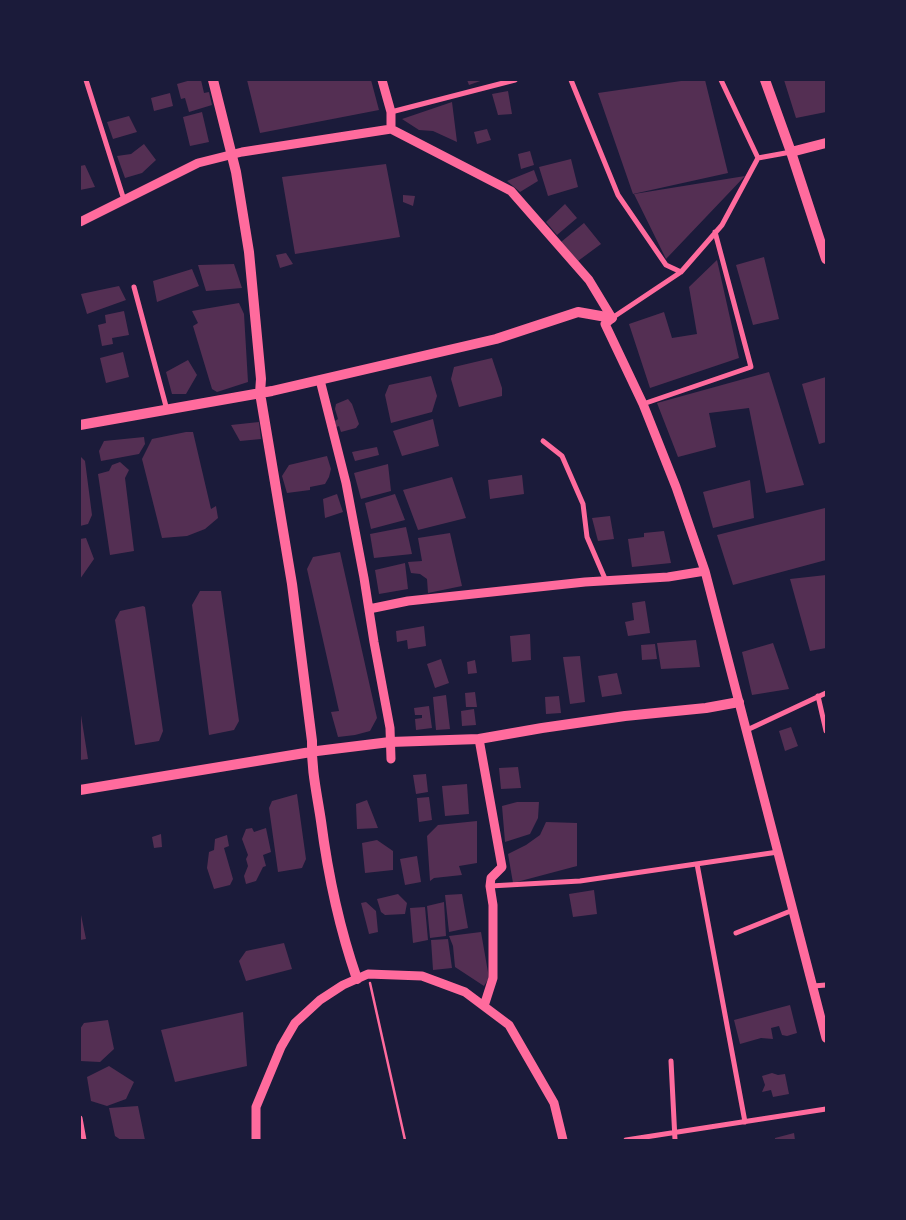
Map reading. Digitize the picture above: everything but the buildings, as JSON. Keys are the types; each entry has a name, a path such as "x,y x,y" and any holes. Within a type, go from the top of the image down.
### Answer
{"main road":[{"path":"213,80 232,154 249,252 261,378 260,394 292,584 312,741 311,764 330,880 357,979"},
{"path":"765,80 791,152 826,260"},
{"path":"791,152 826,143"},
{"path":"80,424 260,394 496,339 578,312 612,318"},
{"path":"80,790 312,752 390,742 479,738 625,716 706,708 739,702"}],"street":[{"path":"86,80 124,200"},
{"path":"382,80 391,112 392,129"},
{"path":"391,112 515,80"},
{"path":"571,80 618,195 666,265 681,272"},
{"path":"721,80 758,158"},
{"path":"80,222 198,163 232,154 392,129 511,191 589,280 612,318"},
{"path":"758,158 791,152"},
{"path":"758,158 722,225 681,272 605,324 643,404 676,487 705,571 826,1038"},
{"path":"643,404 751,367 715,232"},
{"path":"134,287 167,410"},
{"path":"320,380 346,483 390,728 391,759"},
{"path":"543,441 562,456 583,504 587,537 606,580"},
{"path":"369,609 408,601 606,580 668,577 705,571"},
{"path":"747,730 826,693"},
{"path":"818,696 826,731"},
{"path":"479,738 502,867 491,878 493,978 484,1006"},
{"path":"490,886 580,881 778,852"},
{"path":"697,864 745,1122"},
{"path":"736,932 793,910"},
{"path":"256,1140 256,1107 281,1047 295,1022 320,1000 343,985 368,974 422,976 466,992 508,1025 554,1103 563,1140"},
{"path":"813,986 826,985"},
{"path":"671,1061 675,1140"},
{"path":"626,1140 826,1109"},
{"path":"80,1118 84,1140"}],"path":[{"path":"368,974 405,1140"}]}
